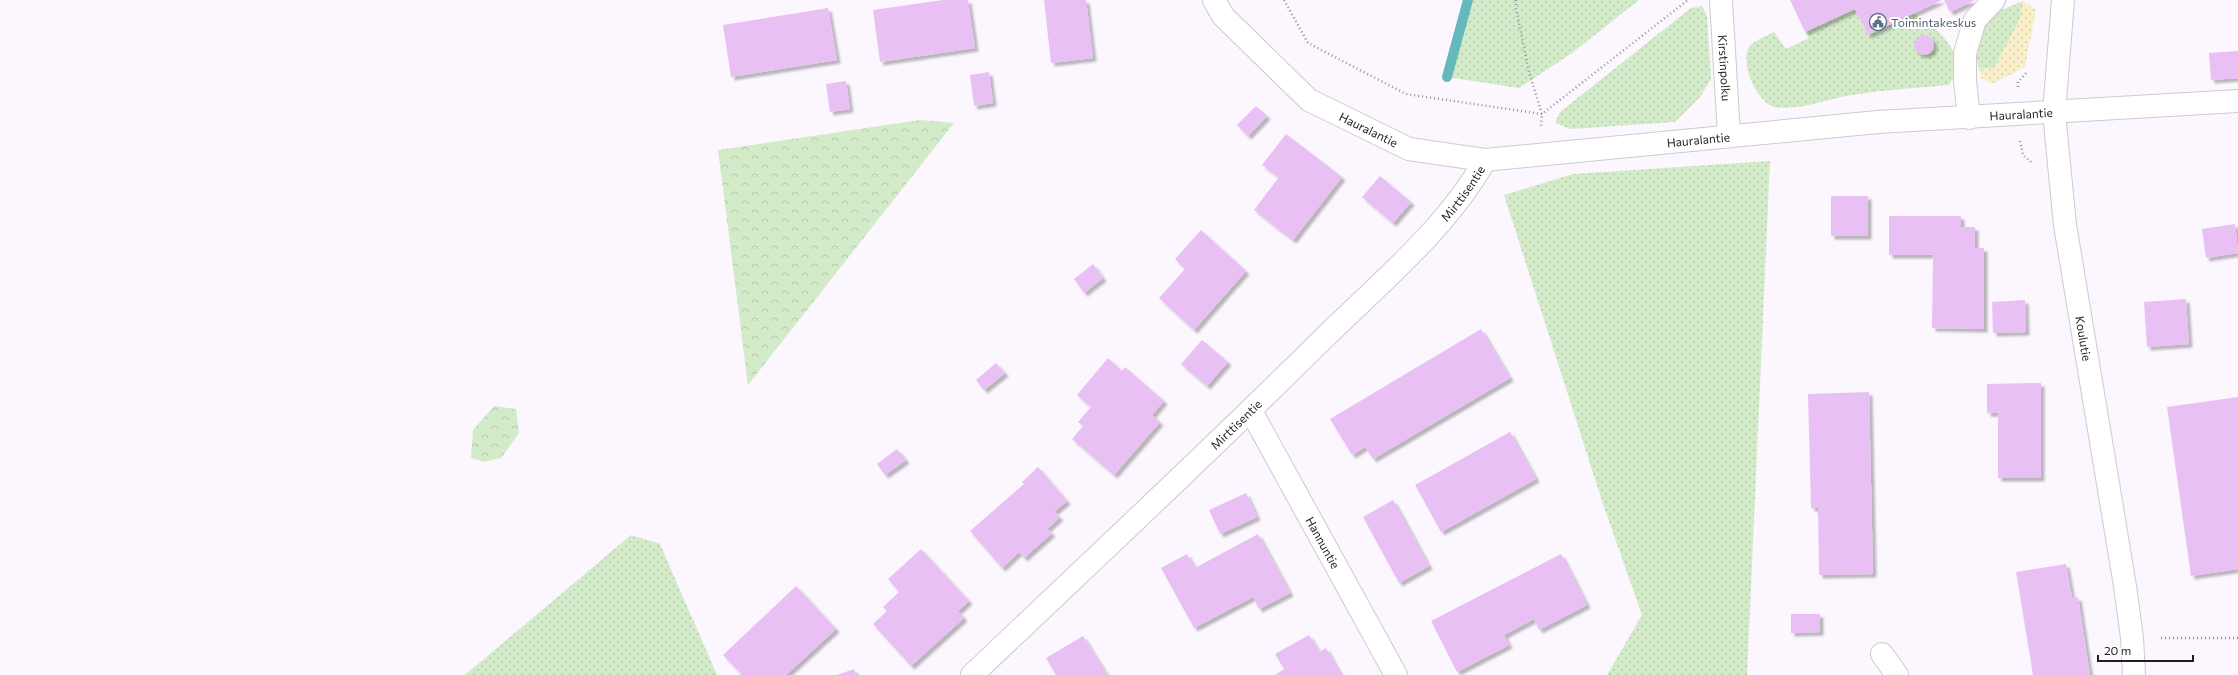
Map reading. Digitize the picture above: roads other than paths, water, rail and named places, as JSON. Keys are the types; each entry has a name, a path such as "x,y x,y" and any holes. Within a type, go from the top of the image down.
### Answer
{"street":[{"name":"Hauralantie","path":"1214,0 1223,16 1309,100 1409,149 1485,160 1878,122 1969,118 2238,101"},
{"name":"Kirstinpolku","path":"1721,0 1728,136"},
{"path":"1969,118 1965,82 1965,53 1975,20 1994,0"},
{"name":"Koulutie","path":"2063,0 2054,113 2066,225 2132,638 2134,675"},
{"name":"Mirttisentie","path":"972,675 1251,410 1432,231 1470,187 1485,160"},
{"name":"Hannuntie","path":"1251,410 1396,675"},
{"path":"1882,654 1897,675"}],"waterway":[{"path":"1447,77 1468,0"}],"place":[{"name":"Toimintakeskus","path":"1878,22"}]}
